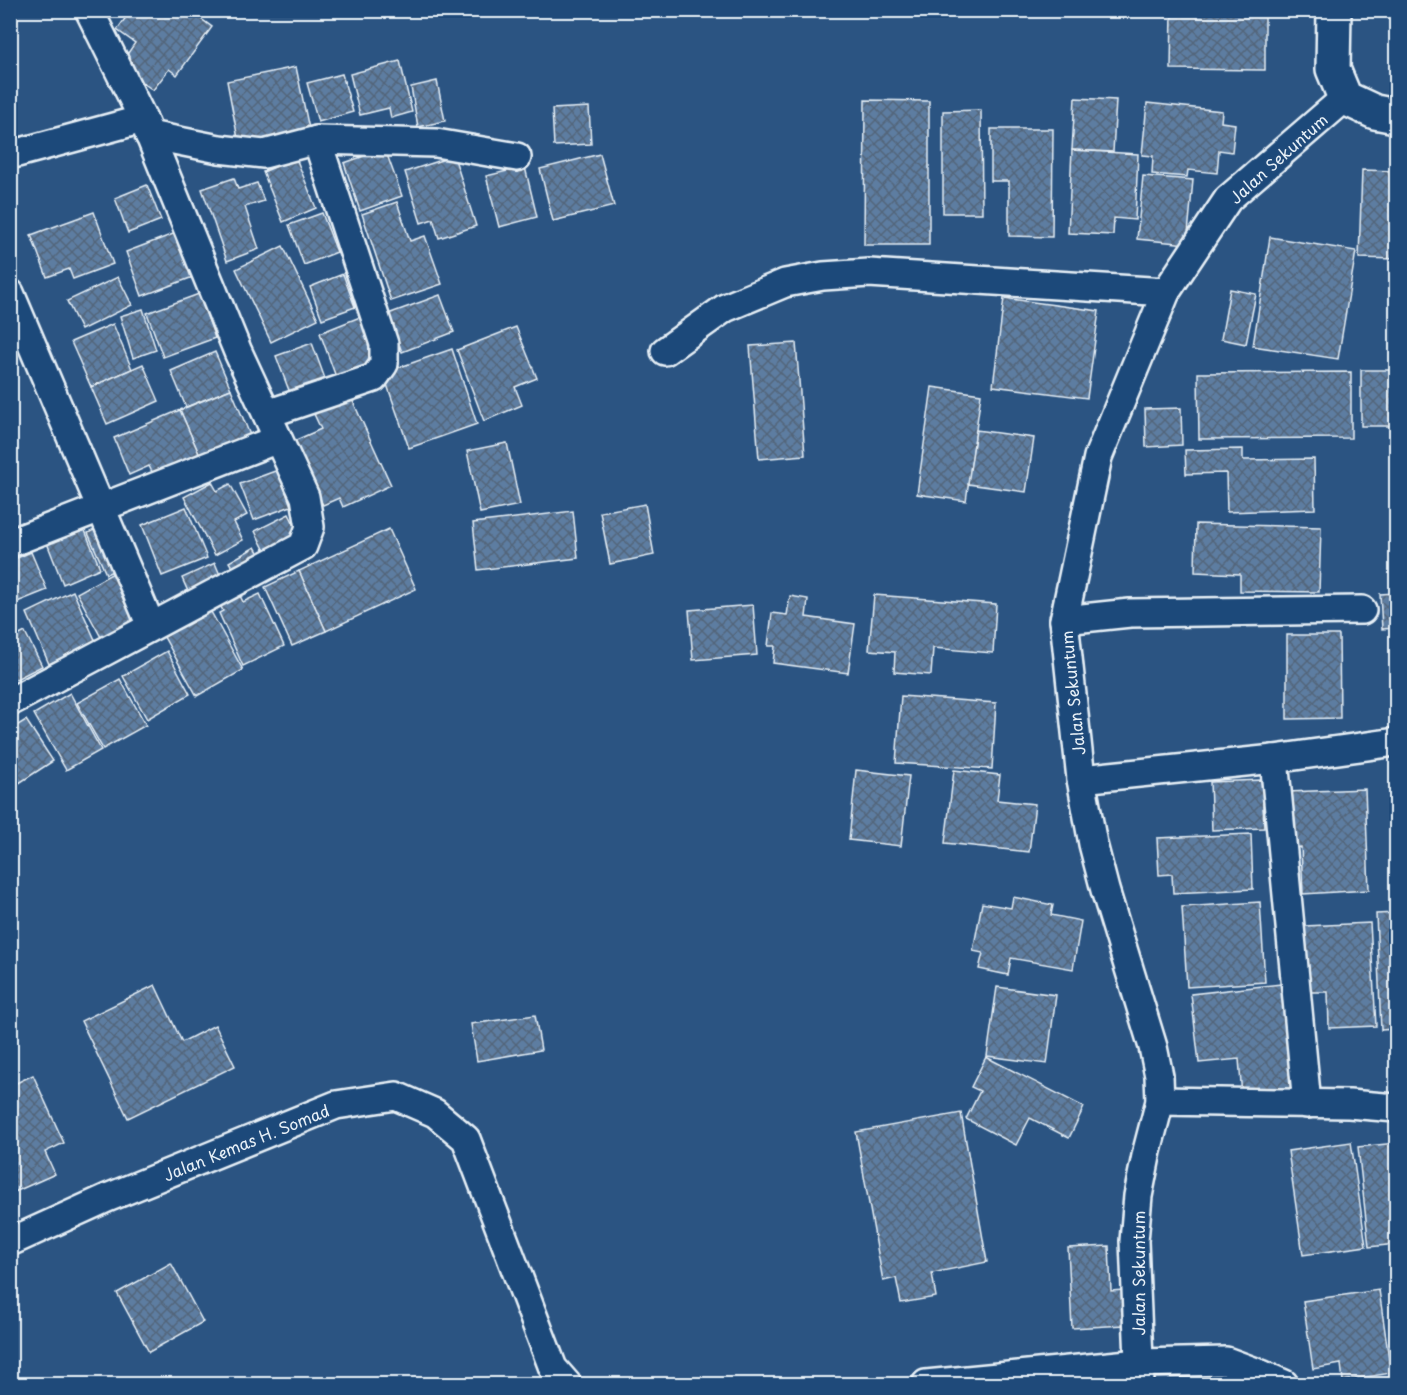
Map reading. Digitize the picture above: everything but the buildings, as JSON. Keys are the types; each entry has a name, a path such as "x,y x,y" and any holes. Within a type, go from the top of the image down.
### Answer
{"street":[{"path":"10,702 303,546 310,527 305,496 238,352 146,127 89,10"},
{"path":"1334,10 1333,69 1345,98 1375,112 1396,116"},
{"name":"Jalan Sekuntum","path":"1139,1374 1134,1241 1138,1196 1146,1151 1160,1101 1159,1076 1154,1047 1093,844 1081,779 1064,620 1098,457 1166,292 1228,199 1345,98"},
{"path":"10,155 146,127 219,149 264,154 317,140 436,143 517,157"},
{"path":"267,414 374,378 384,364 384,344 317,140"},
{"path":"665,351 725,308 784,283 823,276 868,273 1166,292"},
{"path":"10,293 151,626"},
{"path":"10,543 278,439"},
{"path":"1064,620 1130,613 1362,610"},
{"path":"1081,779 1275,759 1396,742"},
{"path":"1275,759 1307,1104"},
{"name":"Jalan Kemas H. Somad","path":"10,1242 107,1198 336,1105 396,1096 435,1113 466,1138 554,1368 567,1384"},
{"path":"1160,1101 1396,1108"},
{"path":"926,1384 1139,1374 1226,1361 1284,1384"}]}
